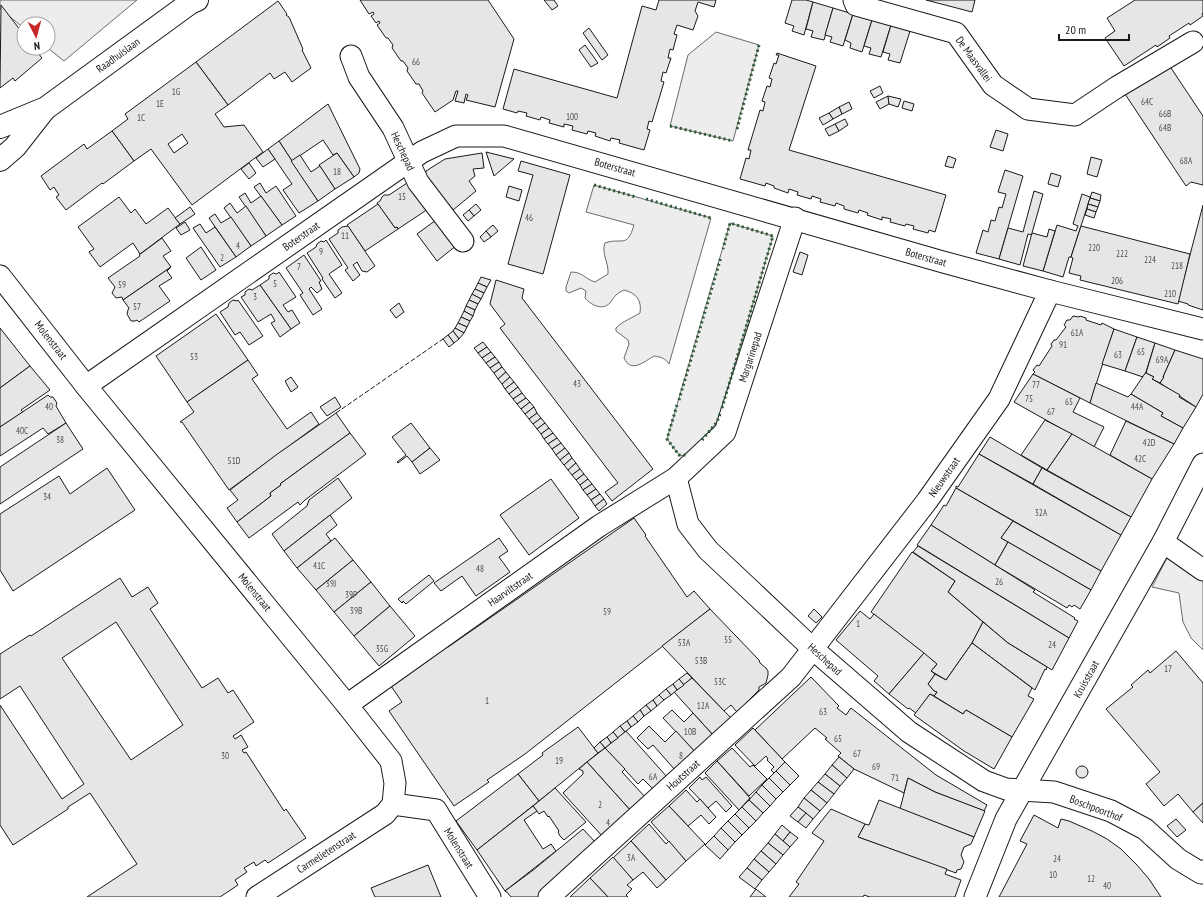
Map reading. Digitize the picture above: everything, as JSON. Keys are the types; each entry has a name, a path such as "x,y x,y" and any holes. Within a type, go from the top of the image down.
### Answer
{"street":[{"name":"De Maasvallei","path":"854,0 856,5 956,34 994,85 1016,101 1028,108 1075,115 1117,87 1193,42"},
{"name":"Raadhuislaan","path":"0,127 46,108 193,1"},
{"name":"Heschepad","path":"351,56 359,76 393,128 418,182 463,241"},
{"name":"Raadhuislaan","path":"0,160 15,147 46,108"},
{"name":"Boterstraat","path":"86,386 422,152 456,136 504,136 943,262 1050,291 1203,329"},
{"name":"Margarinepad","path":"676,478 725,432 794,218"},
{"name":"Molenstraat","path":"0,276 86,386 391,761 395,783 393,804 436,810 490,897"},
{"name":"Nieuwstraat","path":"813,649 927,501 999,399 1050,291"},
{"name":"Kruisstraat","path":"975,897 1006,819 1163,542 1203,464"},
{"name":"Heschepad","path":"676,478 688,524 708,550 813,649 909,732 984,781 1006,789 1023,790"},
{"name":"Haarviltstraat","path":"347,705 599,526 676,478"},
{"path":"1163,542 1203,570"},
{"name":"Houtstraat","path":"548,897 791,677 813,649"},
{"name":"Boschpoorthof","path":"1023,790 1054,792 1110,811 1145,829 1178,859 1202,872"},
{"name":"Carmelietenstraat","path":"257,897 385,814 393,804"}],"shaded area":[{"path":"0,0 137,0 64,61 56,54 56,16 16,16 16,22 0,9"},
{"path":"716,32 759,45 733,141 670,126 688,55"},
{"path":"594,185 711,218 669,364 663,358 654,356 634,366 627,363 624,358 629,344 628,340 616,331 616,328 640,313 640,304 635,295 624,290 616,295 610,303 604,307 600,307 587,301 585,298 586,291 581,288 569,293 566,291 571,272 581,274 595,282 608,274 604,254 605,243 626,240 629,237 634,225 586,212"},
{"path":"730,223 773,236 717,422 690,454 679,455 667,439"},
{"path":"1170,552 1203,575 1203,650 1191,638 1183,622 1179,593 1152,587"}],"building":[{"path":"360,0 488,0 514,39 495,107 466,100 468,95 466,94 464,103 455,101 458,91 456,91 453,100 435,112 422,93 423,91 419,84 416,84 407,71 408,68 392,48 393,45 377,25 380,23 379,21 376,23 371,16 374,14 373,12 369,14"},
{"path":"544,0 554,0 558,6 552,10"},
{"path":"659,0 716,0 714,7 698,2 695,11 698,16 693,30 677,25 674,34 677,35 673,50 670,49 668,58 671,58 666,73 663,72 661,81 664,82 652,122 649,121 647,129 650,130 644,150 619,143 620,140 611,138 610,141 595,136 596,133 588,131 587,134 572,130 573,126 564,124 564,127 549,123 550,120 541,117 540,120 526,116 527,113 518,111 517,113 503,109 514,69 617,98 642,6 656,10"},
{"path":"792,0 806,0 813,2 804,35 792,31 794,26 785,23"},
{"path":"926,0 975,0 972,12"},
{"path":"1135,0 1203,0 1203,16 1169,36 1170,38 1157,47 1156,45 1124,66 1105,38 1115,31 1107,18"},
{"path":"278,1 287,14 286,15 289,17 311,68 292,82 285,72 274,79 270,73 228,105 196,62"},
{"path":"813,2 833,8 824,40 811,37 813,31 806,29"},
{"path":"1,5 16,25 16,56 40,56 42,58 15,81 13,78 0,88"},
{"path":"833,8 853,14 843,46 830,42 832,37 825,35"},
{"path":"853,14 872,20 862,52 850,48 851,43 845,40"},
{"path":"872,20 891,25 881,57 869,54 871,48 864,46"},
{"path":"891,25 910,31 900,63 888,60 890,54 883,52"},
{"path":"589,28 608,55 602,60 583,33"},
{"path":"585,45 598,63 591,67 579,50"},
{"path":"777,53 816,66 789,150 946,195 935,232 929,230 928,233 913,229 914,226 906,224 905,226 890,222 891,219 882,217 882,220 867,215 868,213 859,210 858,213 844,209 844,206 836,203 835,206 820,202 821,199 812,196 811,199 797,195 798,192 789,189 788,193 774,188 774,186 766,183 765,186 740,179 746,158 749,159 751,150 748,150 760,110 763,111 765,102 762,101 767,86 770,87 772,79 769,78 774,63 776,64 779,55 776,55"},
{"path":"196,62 228,105 215,114 224,127 244,125 263,152 192,205 151,149 134,161 112,131 128,119 125,114","holes":["182,134 188,143 174,153 168,144"]},
{"path":"1169,65 1203,116 1203,185 1191,182 1186,186 1125,94"},
{"path":"880,86 883,93 874,98 870,91"},
{"path":"888,96 889,104 880,109 876,102"},
{"path":"888,96 901,99 898,107 889,104"},
{"path":"904,101 914,104 912,111 902,108"},
{"path":"849,102 852,109 842,114 839,107"},
{"path":"328,104 360,169 359,173 354,177 337,153 333,155 323,140 292,161 279,141"},
{"path":"839,107 842,114 833,119 829,113"},
{"path":"829,113 833,119 823,125 819,118"},
{"path":"845,119 848,125 839,131 835,124"},
{"path":"835,124 839,131 829,136 825,129"},
{"path":"996,130 1008,134 1003,151 990,147"},
{"path":"112,131 134,161 66,210 56,197 59,195 54,187 50,190 41,176 84,144 87,149"},
{"path":"279,141 318,201 299,213 283,190 292,184 268,149"},
{"path":"268,149 275,159 263,167 256,158"},
{"path":"486,152 514,159 494,176"},
{"path":"337,153 354,177 335,189 319,165"},
{"path":"482,153 484,168 473,169 475,176 469,181 476,191 453,210 425,176 426,171 445,159"},
{"path":"300,155 311,172 320,166 335,189 318,201 291,161"},
{"path":"948,156 956,159 953,168 945,166"},
{"path":"1091,157 1102,160 1097,177 1087,174"},
{"path":"521,161 570,175 543,274 508,264 533,175 518,171"},
{"path":"249,163 256,173 249,179 241,169"},
{"path":"1005,170 1023,176 999,259 976,253 983,230 988,232 991,220 995,221 999,207 1002,208 1006,194 998,192"},
{"path":"1051,173 1061,176 1058,187 1048,184"},
{"path":"260,183 266,193 276,186 296,216 282,225 254,187"},
{"path":"407,183 428,209 398,229 397,227 395,228 377,203 384,195 389,195"},
{"path":"509,186 522,190 519,201 506,197"},
{"path":"1034,191 1043,194 1032,235 1028,234 1020,265 999,259 1008,228 1023,232"},
{"path":"1092,192 1101,195 1100,201 1090,198"},
{"path":"245,193 251,203 261,196 282,225 266,236 239,197"},
{"path":"1082,194 1090,198 1063,277 1043,271 1057,225 1076,231 1078,226 1073,224"},
{"path":"119,197 131,213 135,209 146,224 168,208 180,224 140,254 133,243 100,267 89,252 94,249 78,227"},
{"path":"1090,198 1100,201 1098,207 1088,204"},
{"path":"230,203 237,213 246,206 266,236 251,246 224,208"},
{"path":"378,204 395,228 397,227 398,229 365,251 347,225"},
{"path":"476,204 481,210 474,216 469,210"},
{"path":"1088,204 1098,207 1096,212 1087,209"},
{"path":"1203,205 1203,310 1178,301"},
{"path":"190,207 195,214 180,224 175,218"},
{"path":"1087,209 1096,212 1094,218 1085,215"},
{"path":"469,210 474,216 468,221 463,215"},
{"path":"215,214 221,223 231,217 251,246 236,257 209,218"},
{"path":"436,220 457,245 437,261 417,234"},
{"path":"185,222 190,230 181,235 176,228"},
{"path":"200,224 206,233 215,227 236,257 220,267 193,228"},
{"path":"493,225 498,231 491,237 486,231"},
{"path":"348,226 375,266 367,272 362,271 357,262 353,265 360,275 353,281 345,270 348,268 329,239 338,233 338,230 342,227"},
{"path":"1081,226 1190,254 1178,304 1080,280 1081,276 1069,273 1073,258 1071,257"},
{"path":"1049,229 1055,231 1043,271 1023,266 1032,233 1047,237"},
{"path":"486,231 491,237 484,242 480,237"},
{"path":"162,238 171,251 163,256 171,267 123,300 122,297 116,298 112,293 115,287 108,278 140,256 139,255"},
{"path":"326,240 342,265 329,274 342,293 335,298 307,253 316,247 321,241 324,242"},
{"path":"201,247 216,270 201,280 186,258"},
{"path":"800,252 808,255 802,275 793,272"},
{"path":"304,255 321,281 319,282 322,289 317,293 311,287 309,289 322,309 313,315 300,295 303,293 286,268"},
{"path":"171,267 167,271 172,278 159,286 170,301 139,322 137,320 131,321 127,314 129,308 123,300"},
{"path":"279,272 296,297 283,305 288,312 292,310 300,323 291,329 260,285 269,279 269,276 273,273 277,274"},
{"path":"481,277 491,280 487,287 478,283"},
{"path":"496,280 524,289 522,298 653,469 612,501 605,492 618,483 500,328 505,324 490,304"},
{"path":"478,283 487,287 484,293 475,289"},
{"path":"260,285 291,329 280,337 271,323 275,321 271,314 258,322 241,297 245,295 245,292 249,289 252,290"},
{"path":"475,289 484,293 481,299 472,294"},
{"path":"472,294 481,299 478,304 469,300"},
{"path":"233,300 238,300 263,336 249,345 240,332 235,335 220,312 228,307 229,303"},
{"path":"469,300 478,304 475,310 466,306"},
{"path":"399,303 404,312 396,318 390,310"},
{"path":"466,306 475,310 473,316 464,311"},
{"path":"464,311 473,316 470,321 461,317"},
{"path":"216,314 248,360 187,402 156,356"},
{"path":"1073,316 1080,316 1086,318 1086,320 1101,325 1102,323 1114,329 1090,403 1033,374 1035,372 1033,370 1037,365 1039,366 1052,346 1051,344 1066,327 1064,325 1067,320 1070,320"},
{"path":"461,317 470,321 467,327 458,323"},
{"path":"458,323 467,327 464,333 455,328"},
{"path":"0,328 30,366 0,388"},
{"path":"455,328 464,333 459,339 453,331"},
{"path":"1114,329 1137,337 1125,371 1102,364"},
{"path":"453,331 459,339 454,343 448,335"},
{"path":"448,335 454,343 449,347 443,339"},
{"path":"1137,337 1155,343 1143,377 1125,371"},
{"path":"483,342 487,347 478,353 474,348"},
{"path":"1155,343 1175,350 1160,383 1152,379 1154,377 1146,373"},
{"path":"487,347 491,352 482,358 478,353"},
{"path":"1175,350 1203,359 1203,394 1196,407 1160,383"},
{"path":"491,352 495,357 486,363 482,358"},
{"path":"495,357 499,362 490,368 486,363"},
{"path":"248,360 258,375 252,379 287,429 311,412 319,424 229,490 182,422 180,422 194,412 187,402"},
{"path":"499,362 502,367 494,373 490,368"},
{"path":"30,366 50,390 21,410 23,412 0,427 0,388"},
{"path":"502,367 506,372 498,379 494,373"},
{"path":"506,372 510,377 502,384 498,379"},
{"path":"1146,372 1154,377 1152,379 1180,395 1179,397 1196,407 1183,428 1161,416 1163,413 1131,394"},
{"path":"1033,374 1080,398 1073,412 1104,427 1094,447 1014,402"},
{"path":"291,377 298,387 291,392 285,381"},
{"path":"510,377 514,382 505,389 502,384"},
{"path":"514,382 518,387 509,394 505,389"},
{"path":"1096,383 1128,397 1131,394 1163,413 1161,416 1183,428 1174,444 1090,403"},
{"path":"518,387 522,393 513,399 509,394"},
{"path":"522,393 526,398 517,404 513,399"},
{"path":"48,395 53,397 57,403 56,406 66,423 48,434 43,428 0,456 0,427"},
{"path":"335,397 341,407 327,416 320,407"},
{"path":"526,398 530,402 521,409 517,404"},
{"path":"530,402 534,407 525,414 521,409"},
{"path":"534,407 537,413 529,419 525,414"},
{"path":"336,413 350,433 280,484 281,485 270,493 271,496 237,522 227,508 238,500 230,490 276,455"},
{"path":"537,413 541,418 533,424 529,419"},
{"path":"541,418 545,423 537,429 533,424"},
{"path":"1045,420 1072,434 1047,470 1021,455"},
{"path":"1126,421 1174,444 1152,479 1110,455"},
{"path":"66,423 83,449 0,504 0,467"},
{"path":"411,423 430,448 412,462 407,456 398,463 397,462 406,455 392,437"},
{"path":"545,423 549,428 541,434 537,429"},
{"path":"549,428 553,433 544,439 541,434"},
{"path":"350,433 366,454 300,505 298,502 249,538 237,522 271,496 270,493 281,485 280,484"},
{"path":"553,433 557,438 548,444 544,439"},
{"path":"1072,434 1152,479 1131,517 1047,470"},
{"path":"990,437 1042,468 1033,484 979,454"},
{"path":"557,438 561,443 552,449 548,444"},
{"path":"561,443 565,448 556,455 552,449"},
{"path":"430,448 440,460 420,474 412,462"},
{"path":"565,448 569,453 560,460 556,455"},
{"path":"569,453 572,458 564,465 560,460"},
{"path":"979,454 1121,535 1101,571 956,488"},
{"path":"572,458 576,463 568,470 564,465"},
{"path":"576,463 580,469 572,475 568,470"},
{"path":"107,468 135,510 13,591 0,570 0,514 59,476 70,494"},
{"path":"1042,468 1131,517 1121,535 1033,484"},
{"path":"580,469 584,474 576,480 572,475"},
{"path":"584,474 588,479 580,485 576,480"},
{"path":"338,478 352,498 284,551 272,534 307,506 309,500"},
{"path":"551,479 579,518 529,555 500,515"},
{"path":"588,479 592,484 583,490 580,485"},
{"path":"592,484 596,489 587,495 583,490"},
{"path":"956,488 1013,521 1001,538 1008,542 995,565 931,525 944,505 946,506"},
{"path":"596,489 600,494 591,500 587,495"},
{"path":"600,494 604,499 595,506 591,500"},
{"path":"604,499 607,504 599,511 595,506"},
{"path":"330,515 337,525 326,534 331,541 297,568 284,551"},
{"path":"634,518 687,597 694,591 710,609 525,754 487,780 489,782 454,806 389,711 402,702 391,686 433,657 431,655 446,644 448,647"},
{"path":"1013,521 1101,571 1091,590 1001,538"},
{"path":"931,525 1035,590 1033,592 1075,618 1074,619 1078,621 1069,638 917,545"},
{"path":"335,538 353,560 316,590 297,568"},
{"path":"499,538 508,551 499,557 510,572 476,596 462,576 441,591 434,583"},
{"path":"1008,542 1091,590 1080,609 1074,605 1072,607 1069,605 1067,608 995,565"},
{"path":"918,546 1069,638 1052,670 1008,643 948,592 955,581 913,552"},
{"path":"912,552 955,581 948,592 983,622 972,643 946,680 931,671 937,664 871,612"},
{"path":"353,560 371,582 334,612 316,590"},
{"path":"429,575 434,581 406,604 403,601 402,603 398,599"},
{"path":"120,578 132,597 148,587 158,603 150,609 202,688 218,678 228,693 233,690 254,722 233,736 235,739 241,735 248,747 242,750 244,753 246,752 284,811 286,809 306,838 268,863 265,860 256,866 254,862 244,868 247,872 235,880 238,885 220,897 87,897 137,864 90,793 13,845 0,825 0,705 62,799 84,784 20,686 0,699 0,654 30,635 31,636","holes":["116,622 183,725 131,760 62,658"]},
{"path":"371,582 390,606 354,636 334,612"},
{"path":"390,606 415,636 379,666 354,636"},
{"path":"710,609 768,671 766,683 759,687 759,690 737,712 731,705 724,711 662,646"},
{"path":"814,609 822,617 816,623 808,616"},
{"path":"860,611 870,619 874,614 924,653 889,694 874,681 878,676 836,640"},
{"path":"983,622 1008,643 1047,667 1035,690 972,643"},
{"path":"972,643 1032,688 1028,696 1034,699 1012,737 966,710 963,714 934,696 937,692 934,691 928,684 935,674 946,680"},
{"path":"1176,651 1203,683 1203,803 1193,812 1178,794 1164,806 1146,784 1160,772 1106,709 1133,687 1131,685 1148,670 1150,673"},
{"path":"924,653 937,664 931,671 935,674 928,684 934,691 937,692 934,696 930,694 916,713 909,708 908,709 889,694"},
{"path":"687,673 692,678 684,685 679,679"},
{"path":"811,677 839,706 837,708 846,715 851,708 936,775 987,805 984,811 935,792 908,778 904,793 854,769 838,756 841,753 815,728 782,759 755,730"},
{"path":"692,678 731,718 713,735 674,692"},
{"path":"679,679 684,685 677,690 673,684"},
{"path":"673,684 677,690 671,695 666,689"},
{"path":"666,689 671,695 664,700 659,695"},
{"path":"930,694 963,714 966,710 1012,737 994,769 964,751 914,715"},
{"path":"659,695 664,700 657,706 653,700"},
{"path":"653,700 657,706 651,711 646,705"},
{"path":"646,705 651,711 644,716 640,710"},
{"path":"640,710 644,716 638,722 633,716"},
{"path":"672,710 684,722 693,713 713,735 696,753 663,718"},
{"path":"633,716 638,722 631,727 627,721"},
{"path":"627,721 631,727 625,732 620,726"},
{"path":"620,726 625,732 618,738 613,732"},
{"path":"649,726 665,742 676,731 696,753 675,770 653,745 648,749 637,738"},
{"path":"578,727 598,753 539,801 518,774 543,755 542,753"},
{"path":"753,728 785,762 774,773 771,770 774,767 767,760 768,759 766,756 755,766 735,745"},
{"path":"626,731 668,778 654,790 643,779 638,784 605,748"},
{"path":"613,732 618,738 611,743 607,737"},
{"path":"607,737 611,743 605,748 600,742"},
{"path":"600,742 605,748 598,753 594,748"},
{"path":"605,748 625,769 622,772 646,798 631,811 587,762"},
{"path":"732,748 750,767 753,765 767,779 749,796 717,761"},
{"path":"839,757 854,769 847,778 832,765"},
{"path":"717,761 750,798 739,810 705,773"},
{"path":"587,762 631,811 603,837 563,793 583,774 583,771 579,769"},
{"path":"785,762 799,776 790,785 776,771"},
{"path":"832,765 847,778 840,786 825,774"},
{"path":"1080,766 1084,766 1088,772 1084,778 1080,778 1076,774 1076,770"},
{"path":"776,771 790,785 783,792 769,778"},
{"path":"518,774 539,801 477,850 456,821"},
{"path":"825,774 840,786 834,794 818,782"},
{"path":"700,777 702,780 706,777 732,806 726,812 716,801 708,808 689,788"},
{"path":"769,778 783,792 776,799 762,785"},
{"path":"908,778 935,792 985,811 974,837 900,809"},
{"path":"818,782 834,794 827,803 811,790"},
{"path":"762,785 776,799 770,806 756,792"},
{"path":"555,788 586,822 564,840 560,836 559,831 549,816 548,817 544,811 539,814 533,806"},
{"path":"686,790 697,802 700,799 716,817 709,824 701,815 688,826 669,806"},
{"path":"811,790 827,803 820,811 804,798"},
{"path":"756,792 770,806 763,813 749,800"},
{"path":"804,798 820,811 813,819 798,807"},
{"path":"749,800 763,813 756,821 742,807"},
{"path":"879,800 974,837 971,844 964,847 961,855 964,862 961,869 957,870 956,873 858,837 865,824 869,825"},
{"path":"1203,803 1203,823 1193,812"},
{"path":"533,806 537,811 524,820 543,849 551,844 556,851 505,891 477,850"},
{"path":"669,806 705,844 686,861 651,822"},
{"path":"742,807 756,821 749,828 735,814"},
{"path":"798,807 806,813 798,822 790,816"},
{"path":"831,809 865,824 858,837 947,869 945,874 961,880 955,897 870,897 864,895 863,897 789,897 799,884 796,882 824,841 812,833"},
{"path":"806,813 813,819 806,828 798,822"},
{"path":"735,814 749,828 742,835 728,821"},
{"path":"1034,815 1058,828 1061,819 1069,821 1107,839 1121,849 1137,865 1161,897 999,897 1027,844 1020,841"},
{"path":"1176,819 1186,830 1177,837 1167,826"},
{"path":"728,821 742,835 735,842 721,828"},
{"path":"649,824 666,844 669,841 686,861 666,880 631,841"},
{"path":"782,825 790,832 783,841 775,834"},
{"path":"721,828 735,842 728,850 714,836"},
{"path":"583,829 596,843 538,897 511,897 505,891 532,871"},
{"path":"790,832 798,838 790,847 783,841"},
{"path":"775,834 790,847 783,855 768,843"},
{"path":"714,836 728,850 720,859 705,845"},
{"path":"631,841 666,880 657,888 643,872 633,880 613,858"},
{"path":"768,843 783,855 776,864 761,851"},
{"path":"761,851 776,864 769,872 754,859"},
{"path":"613,857 633,880 627,885 632,889 626,895 628,897 608,897 590,878"},
{"path":"754,859 769,872 762,880 747,868"},
{"path":"428,865 441,897 375,897 371,888"},
{"path":"747,868 762,880 755,889 739,877"},
{"path":"590,878 608,897 570,897"},
{"path":"756,889 766,897 750,897"}],"hedge":[{"path":"737,129 759,45"},
{"path":"670,126 733,141"},
{"path":"594,185 636,197"},
{"path":"646,199 711,218"},
{"path":"722,408 773,236 730,223 723,249"},
{"path":"679,400 721,257"},
{"path":"677,405 667,439 679,455 687,455"},
{"path":"702,440 717,422 720,414"}],"fence":[{"path":"336,413 443,339"}]}
